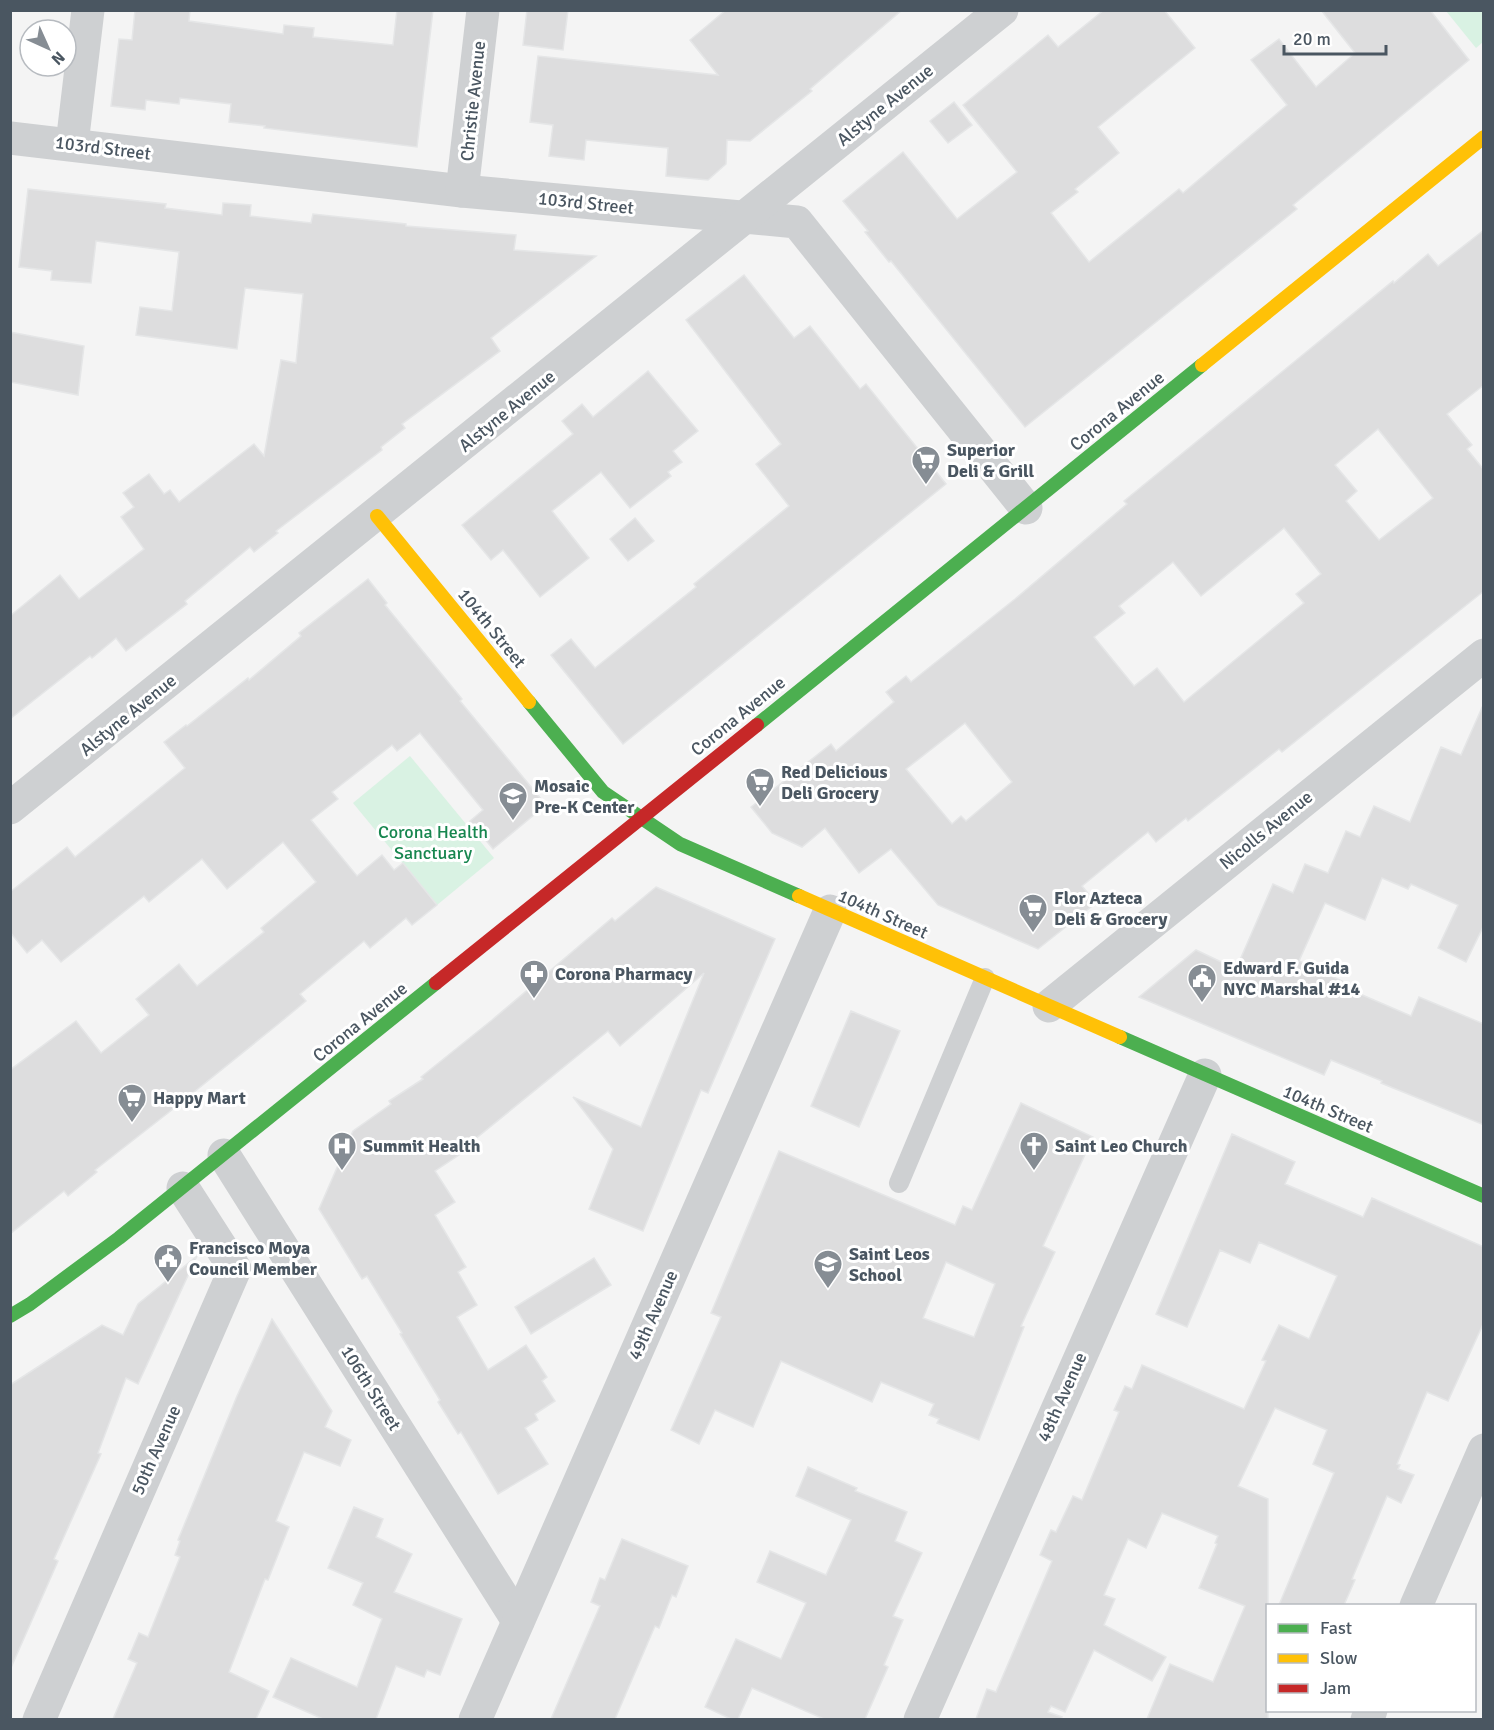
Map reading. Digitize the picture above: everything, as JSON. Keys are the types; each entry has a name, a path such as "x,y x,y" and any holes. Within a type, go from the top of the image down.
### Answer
{"street":[{"path":"72,144 88,10"},
{"name":"Christie Avenue","path":"462,191 483,10"},
{"name":"Alstyne Avenue","path":"10,808 377,516 684,268 742,218 1002,10"},
{"name":"Corona Avenue","path":"10,1316 74,1271 183,1188 1484,137"},
{"name":"103rd Street","path":"10,138 462,191 797,222 1026,508"},
{"name":"104th Street","path":"377,516 603,792 680,844 1484,1196"},
{"name":"Nicolls Avenue","path":"1049,1006 1484,655"},
{"name":"49th Avenue","path":"475,1719 830,911"},
{"name":"48th Avenue","path":"920,1719 1205,1075"},
{"name":"106th Street","path":"224,1155 518,1620"},
{"name":"50th Avenue","path":"39,1719 235,1269 183,1188"},
{"path":"1416,1604 1484,1450"}],"lane":[{"path":"899,1184 985,978"}],"green space":[{"path":"1446,11 1483,11 1483,42 1476,48"},
{"name":"Corona Health Sanctuary","path":"410,756 494,858 437,905 353,803"}],"building":[{"path":"135,10 190,10 189,21 283,34 284,25 314,28 313,37 393,45 397,10 433,10 417,147 229,122 231,104 180,98 179,104 146,100 145,110 111,106 119,39 132,40"},
{"path":"527,10 568,10 563,50 523,45"},
{"path":"726,10 902,10 810,89 812,91 750,141 727,140 726,164 708,180 666,176 668,148 586,140 584,160 549,156 553,125 530,122 538,56 718,75 690,40"},
{"path":"1104,10 1164,10 1195,48 1098,127 1119,153 1075,189 1078,192 1051,213 1089,262 1179,189 1183,193 1287,105 1251,60 1279,39 1316,87 1355,53 1321,10 1430,10 1469,60 1293,205 1297,209 1025,427 891,261 889,262 865,232 868,231 843,201 903,152 957,219 1017,172 963,105 1048,35 1058,47"},
{"path":"954,102 972,125 948,143 930,121"},
{"path":"28,189 166,204 165,208 222,215 223,203 251,205 250,216 311,223 313,214 406,224 406,226 516,235 514,250 596,256 491,338 500,351 402,424 405,428 381,447 382,450 276,531 278,533 254,552 250,547 185,601 187,604 126,651 116,638 10,719 10,616 60,575 79,599 144,549 121,517 134,507 123,493 149,474 164,494 170,490 179,502 254,444 264,456 281,360 296,363 303,294 245,288 237,349 136,335 140,307 172,311 179,252 96,241 91,283 51,280 52,271 19,267"},
{"path":"1484,230 1484,385 1447,414 1472,445 1467,449 1484,470 1484,591 1282,752 1279,749 1188,821 1186,818 1156,842 1148,832 1082,886 1096,903 1038,949 938,905 891,849 859,873 825,828 802,847 772,833 751,807 831,744 836,751 894,702 886,692 906,676 911,682 1015,599 1127,504 1124,501 1393,281 1394,283 1428,254 1438,266","holes":["1378,429 1433,498 1379,540 1346,501 1357,491 1335,465","1284,528 1321,574 1296,594 1304,603 1184,702 1157,668 1134,686 1094,637 1125,613 1119,606 1173,562 1201,596","965,723 1012,782 966,821 961,816 952,824 906,769"]},
{"path":"744,275 794,338 810,326 860,389 866,384 946,484 623,744 551,655 571,639 595,668 696,587 694,584 789,506 756,464 781,444 686,320"},
{"path":"10,332 84,346 78,395 10,382"},
{"path":"648,371 698,431 673,451 682,462 668,472 671,476 630,508 601,472 552,511 589,558 540,597 503,550 491,560 462,525 573,434 562,421 582,404 593,417"},
{"path":"635,518 654,541 628,561 610,539"},
{"path":"368,579 387,603 385,605 462,699 460,701 546,805 493,849 470,821 483,810 420,733 397,751 392,745 332,792 338,799 311,820 357,876 382,855 394,870 403,863 437,905 412,925 406,918 370,948 364,941 300,994 306,1001 95,1170 97,1172 68,1196 64,1191 10,1234 10,1070 76,1021 101,1053 149,1015 136,999 179,964 197,986 264,932 261,928 316,882 283,842 227,889 202,859 149,902 144,896 61,962 42,940 27,953 10,932 10,892 67,847 75,857 185,768 164,742 248,678 249,680 301,636 299,633"},
{"path":"1484,703 1484,925 1466,962 1438,948 1458,905 1411,884 1408,889 1382,878 1365,920 1325,903 1299,961 1361,990 1360,994 1411,1016 1419,997 1484,1024 1484,1125 1331,1060 1324,1075 1139,997 1196,950 1236,969 1273,884 1293,893 1305,864 1328,873 1346,831 1360,837 1374,806 1410,822 1441,747 1461,755"},
{"path":"656,887 775,939 708,1093 701,1090 643,1231 589,1209 613,1149 573,1097 641,1127 704,973 620,1046 608,1031 458,1153 459,1155 435,1171 455,1202 435,1215 466,1267 458,1272 477,1305 457,1317 488,1370 526,1345 547,1377 542,1381 555,1401 535,1414 538,1420 525,1428 548,1464 498,1494 461,1432 458,1434 438,1402 440,1400 367,1276 362,1279 319,1209 353,1131 391,1104 389,1101 423,1079 421,1077 612,918 615,921"},
{"path":"851,1011 900,1031 859,1127 811,1106"},
{"path":"1021,1103 1093,1137 1043,1246 1055,1252 1021,1326 1024,1327 979,1440 937,1423 939,1419 929,1415 934,1404 881,1382 872,1402 781,1361 753,1427 715,1410 699,1444 671,1430 721,1317 711,1313 779,1151 955,1225 963,1206 972,1210","holes":["946,1262 995,1284 974,1337 923,1318"]},
{"path":"1232,1134 1295,1162 1285,1184 1363,1217 1372,1198 1484,1247 1484,1322 1448,1401 1427,1392 1397,1464 1400,1465 1398,1469 1414,1475 1401,1503 1387,1496 1352,1579 1355,1580 1344,1604 1279,1604 1334,1473 1313,1464 1327,1430 1275,1408 1238,1486 1268,1499 1266,1712 1268,1712 1268,1719 1147,1719 1170,1664 1213,1682 1245,1606 1199,1588 1217,1544 1215,1543 1218,1536 1162,1513 1146,1548 1128,1539 1104,1595 1115,1599 1104,1625 1166,1657 1152,1681 1094,1650 1065,1712 1051,1706 1048,1712 1062,1717 1061,1719 976,1719 987,1689 996,1692 1052,1561 1040,1555 1051,1530 1056,1532 1073,1496 1082,1500 1119,1412 1114,1410 1125,1386 1132,1389 1142,1365 1244,1409 1266,1361 1262,1360 1279,1325 1309,1339 1337,1276 1259,1242 1250,1263 1220,1250 1187,1327 1156,1314"},
{"path":"197,1256 138,1384 126,1378 98,1453 101,1454 54,1559 58,1561 10,1670 10,1385 102,1325 123,1335 138,1304"},
{"path":"594,1258 611,1285 531,1334 515,1307"},
{"path":"272,1319 332,1411 325,1427 351,1440 340,1466 304,1452 276,1521 289,1527 268,1580 265,1579 229,1672 269,1691 256,1719 113,1719 137,1663 128,1659 139,1633 148,1637 180,1557 175,1555 180,1541 178,1540 237,1396"},
{"path":"808,1467 857,1488 855,1491 907,1512 895,1541 922,1553 893,1616 903,1620 884,1665 888,1667 865,1719 824,1719 752,1688 738,1719 731,1719 705,1707 736,1639 781,1659 806,1603 757,1582 770,1551 826,1575 851,1520 796,1496"},
{"path":"354,1507 383,1519 376,1537 412,1554 394,1592 462,1619 440,1675 427,1670 424,1677 396,1666 376,1719 323,1719 273,1697 291,1658 357,1687 382,1619 353,1605 363,1583 328,1568"},
{"path":"622,1539 688,1566 676,1597 672,1595 659,1628 655,1626 615,1719 551,1719 600,1606 591,1602 600,1578 605,1580"}],"traffic: fast":[{"path":"757,725 1202,365"},
{"path":"529,702 603,792 680,844 799,896"},
{"path":"10,1316 30,1304 119,1238 436,983"},
{"path":"1120,1037 1484,1196"}],"traffic: slow":[{"path":"1202,365 1484,137"},
{"path":"377,516 529,702"},
{"path":"799,896 1120,1037"}],"traffic: jam":[{"path":"436,983 757,725"}],"place":[{"name":"Superior Deli & Grill","path":"926,486"},
{"name":"Red Delicious Deli Grocery","path":"760,808"},
{"name":"Mosaic Pre-K Center","path":"513,822"},
{"name":"Flor Azteca Deli & Grocery","path":"1033,934"},
{"name":"Corona Pharmacy","path":"534,1000"},
{"name":"Edward F. Guida NYC Marshal #14","path":"1202,1004"},
{"name":"Happy Mart","path":"132,1124"},
{"name":"Summit Health","path":"342,1172"},
{"name":"Saint Leo Church","path":"1034,1172"},
{"name":"Francisco Moya Council Member","path":"168,1284"},
{"name":"Saint Leos School","path":"828,1290"}]}
